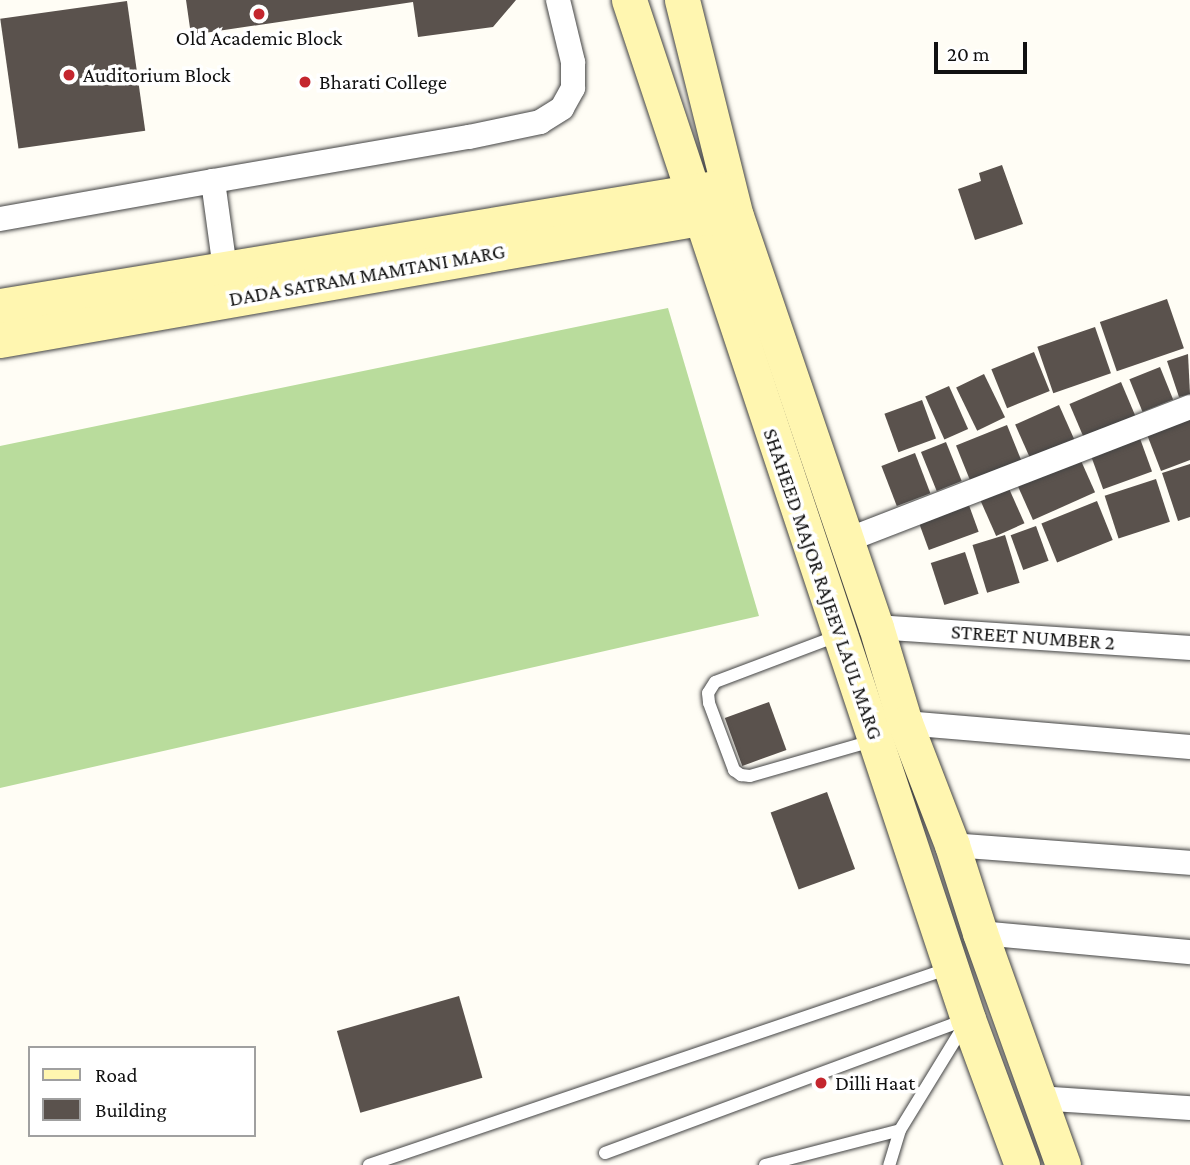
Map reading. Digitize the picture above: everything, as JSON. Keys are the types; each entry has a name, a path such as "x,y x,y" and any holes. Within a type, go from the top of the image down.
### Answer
{"street":[{"path":"0,219 330,163 540,122 562,108 573,88 573,62 558,0"},
{"name":"SHAHEED MAJOR RAJEEV LAUL MARG","path":"629,0 840,635 952,845 980,933 1063,1165"},
{"name":"SHAHEED MAJOR RAJEEV LAUL MARG","path":"682,0 731,201 876,627 890,732 968,1019 1023,1165"},
{"path":"213,181 225,269"},
{"name":"DADA SATRAM MAMTANI MARG","path":"0,306 225,269 731,201"},
{"name":"DADA SATRAM MAMTANI MARG","path":"0,340 695,205"},
{"path":"847,540 1190,407"},
{"name":"STREET NUMBER 2","path":"876,627 1190,648"},
{"path":"890,732 1190,747"},
{"path":"952,845 1190,863"},
{"path":"980,933 1190,952"},
{"path":"1038,1098 1190,1108"}],"lane":[{"path":"840,635 715,682 708,692 709,703 734,770 741,775 750,776 890,732"},
{"path":"369,1165 953,967"},
{"path":"889,1165 900,1130 968,1019"},
{"path":"605,1153 968,1019"},
{"path":"765,1165 900,1130"}],"green space":[{"path":"668,308 759,616 0,788 0,446"}],"building":[{"name":"Old Academic Block","path":"186,0 516,0 493,27 418,37 413,2 191,35"},
{"name":"Auditorium Block","path":"127,1 145,131 18,149 0,19"},
{"path":"1002,165 1023,224 975,240 958,189 981,181 979,173"},
{"path":"1167,299 1184,348 1117,371 1100,322"},
{"path":"1095,327 1111,373 1053,393 1037,347"},
{"path":"1034,352 1050,391 1007,408 991,369"},
{"path":"1188,354 1190,394 1179,397 1167,361"},
{"path":"1160,367 1173,399 1143,412 1129,379"},
{"path":"984,374 1005,417 977,431 956,388"},
{"path":"1121,382 1136,418 1085,440 1069,404"},
{"path":"949,386 968,429 944,440 925,397"},
{"path":"922,400 936,439 898,452 884,414"},
{"path":"1059,405 1075,441 1031,460 1015,425"},
{"path":"1190,415 1190,460 1161,471 1146,432"},
{"path":"1007,425 1024,468 973,488 956,446"},
{"path":"1138,433 1152,472 1103,489 1089,451"},
{"path":"946,442 962,481 937,491 921,452"},
{"path":"915,453 930,493 897,506 881,466"},
{"path":"1078,454 1095,492 1033,520 1016,482"},
{"path":"1190,464 1190,517 1178,521 1162,473"},
{"path":"1156,479 1170,522 1119,538 1105,496"},
{"path":"1007,484 1024,523 996,536 979,497"},
{"path":"966,497 979,532 929,550 916,515"},
{"path":"1097,501 1113,540 1057,562 1041,523"},
{"path":"1036,526 1049,561 1023,570 1011,535"},
{"path":"1005,535 1020,583 987,593 972,545"},
{"path":"965,552 979,594 944,605 931,563"},
{"path":"769,702 786,750 742,766 725,718"},
{"path":"827,792 855,869 799,890 771,813"},
{"path":"459,996 482,1078 360,1113 337,1031"}],"place":[{"name":"Old Academic Block","path":"259,14"},
{"name":"Auditorium Block","path":"69,75"},
{"name":"Bharati College","path":"305,82"},
{"name":"Dilli Haat","path":"821,1083"}]}
